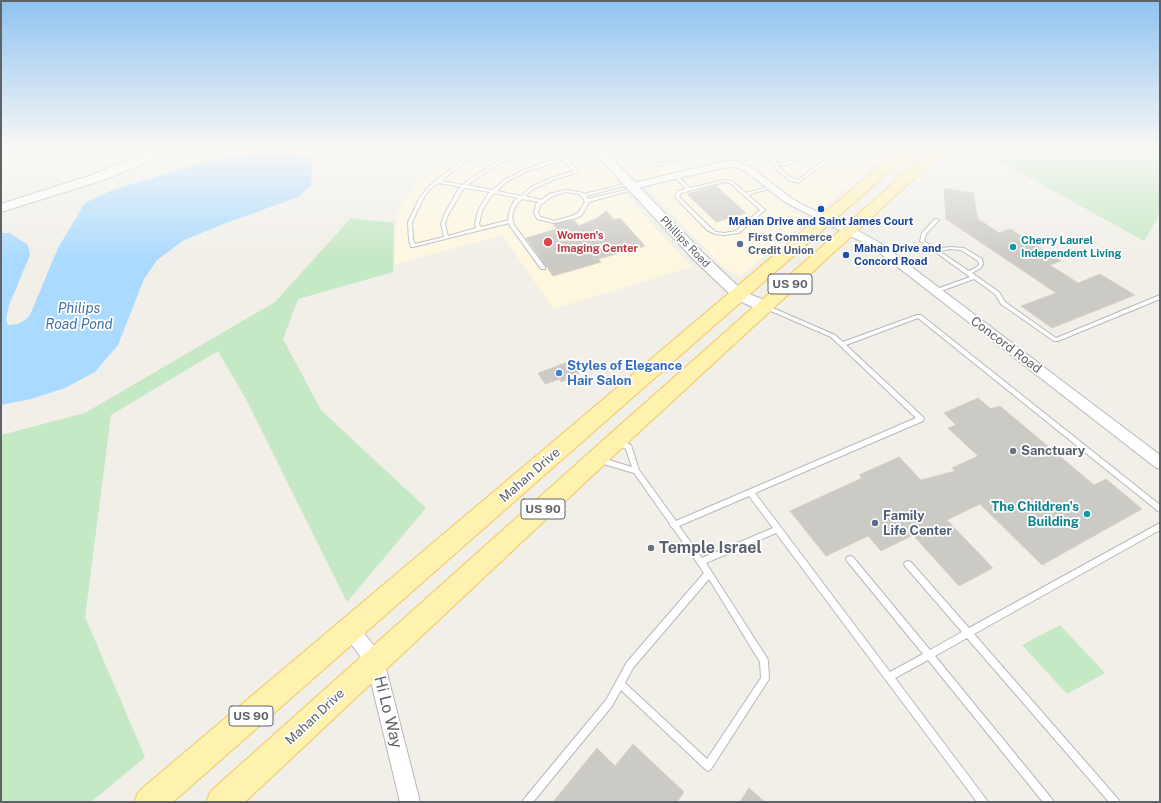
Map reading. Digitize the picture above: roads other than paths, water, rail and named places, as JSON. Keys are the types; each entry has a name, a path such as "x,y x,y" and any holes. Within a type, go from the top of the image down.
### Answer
{"main road":[{"path":"1,198 42,185"},
{"path":"1,208 72,185"},
{"name":"Mahan Drive","path":"150,802 865,185"},
{"name":"Mahan Drive","path":"222,802 617,440 898,185"},
{"name":"Phillips Road","path":"631,186 698,256 739,295 766,306"},
{"path":"587,426 617,440"}],"street":[{"name":"Concord Road","path":"772,187 800,208 849,230 876,245 1160,463"},
{"name":"Hi Lo Way","path":"351,630 375,661 410,802"}],"lane":[{"path":"432,185 421,199 410,222 411,240 413,246 511,221"},
{"path":"479,229 477,224 480,211 493,192 500,185"},
{"path":"537,185 521,197 512,209 511,221 512,225 543,268"},
{"path":"685,185 690,190"},
{"path":"707,185 679,192 677,197 709,229 715,233 724,234 737,232 763,210 735,185"},
{"path":"446,237 443,224 446,215 454,199 464,186 542,201"},
{"path":"583,195 631,186"},
{"path":"586,200 631,186"},
{"path":"745,194 772,187"},
{"path":"565,191 580,192 586,200 584,210 574,217 554,222 538,218 536,213 536,208 542,201 551,195 565,191"},
{"path":"937,220 924,234 922,241 997,293 1003,303 1056,340 1160,297"},
{"path":"936,250 950,248 962,249 980,260 981,264 979,268 969,273"},
{"path":"936,291 974,277"},
{"path":"673,525 921,419 833,336 766,306"},
{"path":"842,345 919,316 1160,509"},
{"path":"617,440 629,447 636,471 673,525 701,562 764,661 765,679 708,766 620,684"},
{"path":"597,459 636,471"},
{"path":"750,492 983,802"},
{"path":"889,677 1160,526"},
{"path":"701,562 777,529"},
{"path":"850,560 1049,802"},
{"path":"908,564 1115,802"},
{"path":"527,802 609,703 630,666 709,574"}],"water":[{"name":"Philips Road Pond","path":"128,185 311,185 298,197 184,240 157,260 144,279 118,345 95,372 65,388 31,399 1,405 1,233 10,233 28,245 30,255 9,305 6,320 8,325 18,324 30,315 58,248 85,203 110,191"}],"place":[{"name":"Mahan Drive and Saint James Court","path":"821,209"},
{"name":"Women's Imaging Center","path":"548,242"},
{"name":"First Commerce Credit Union","path":"740,244"},
{"name":"Cherry Laurel Independent Living","path":"1013,247"},
{"name":"Mahan Drive and Concord Road","path":"846,255"},
{"name":"Styles of Elegance Hair Salon","path":"559,373"},
{"name":"Sanctuary","path":"1013,451"},
{"name":"The Children's Building","path":"1087,514"},
{"name":"Family Life Center","path":"875,523"},
{"name":"Temple Israel","path":"651,548"}]}
